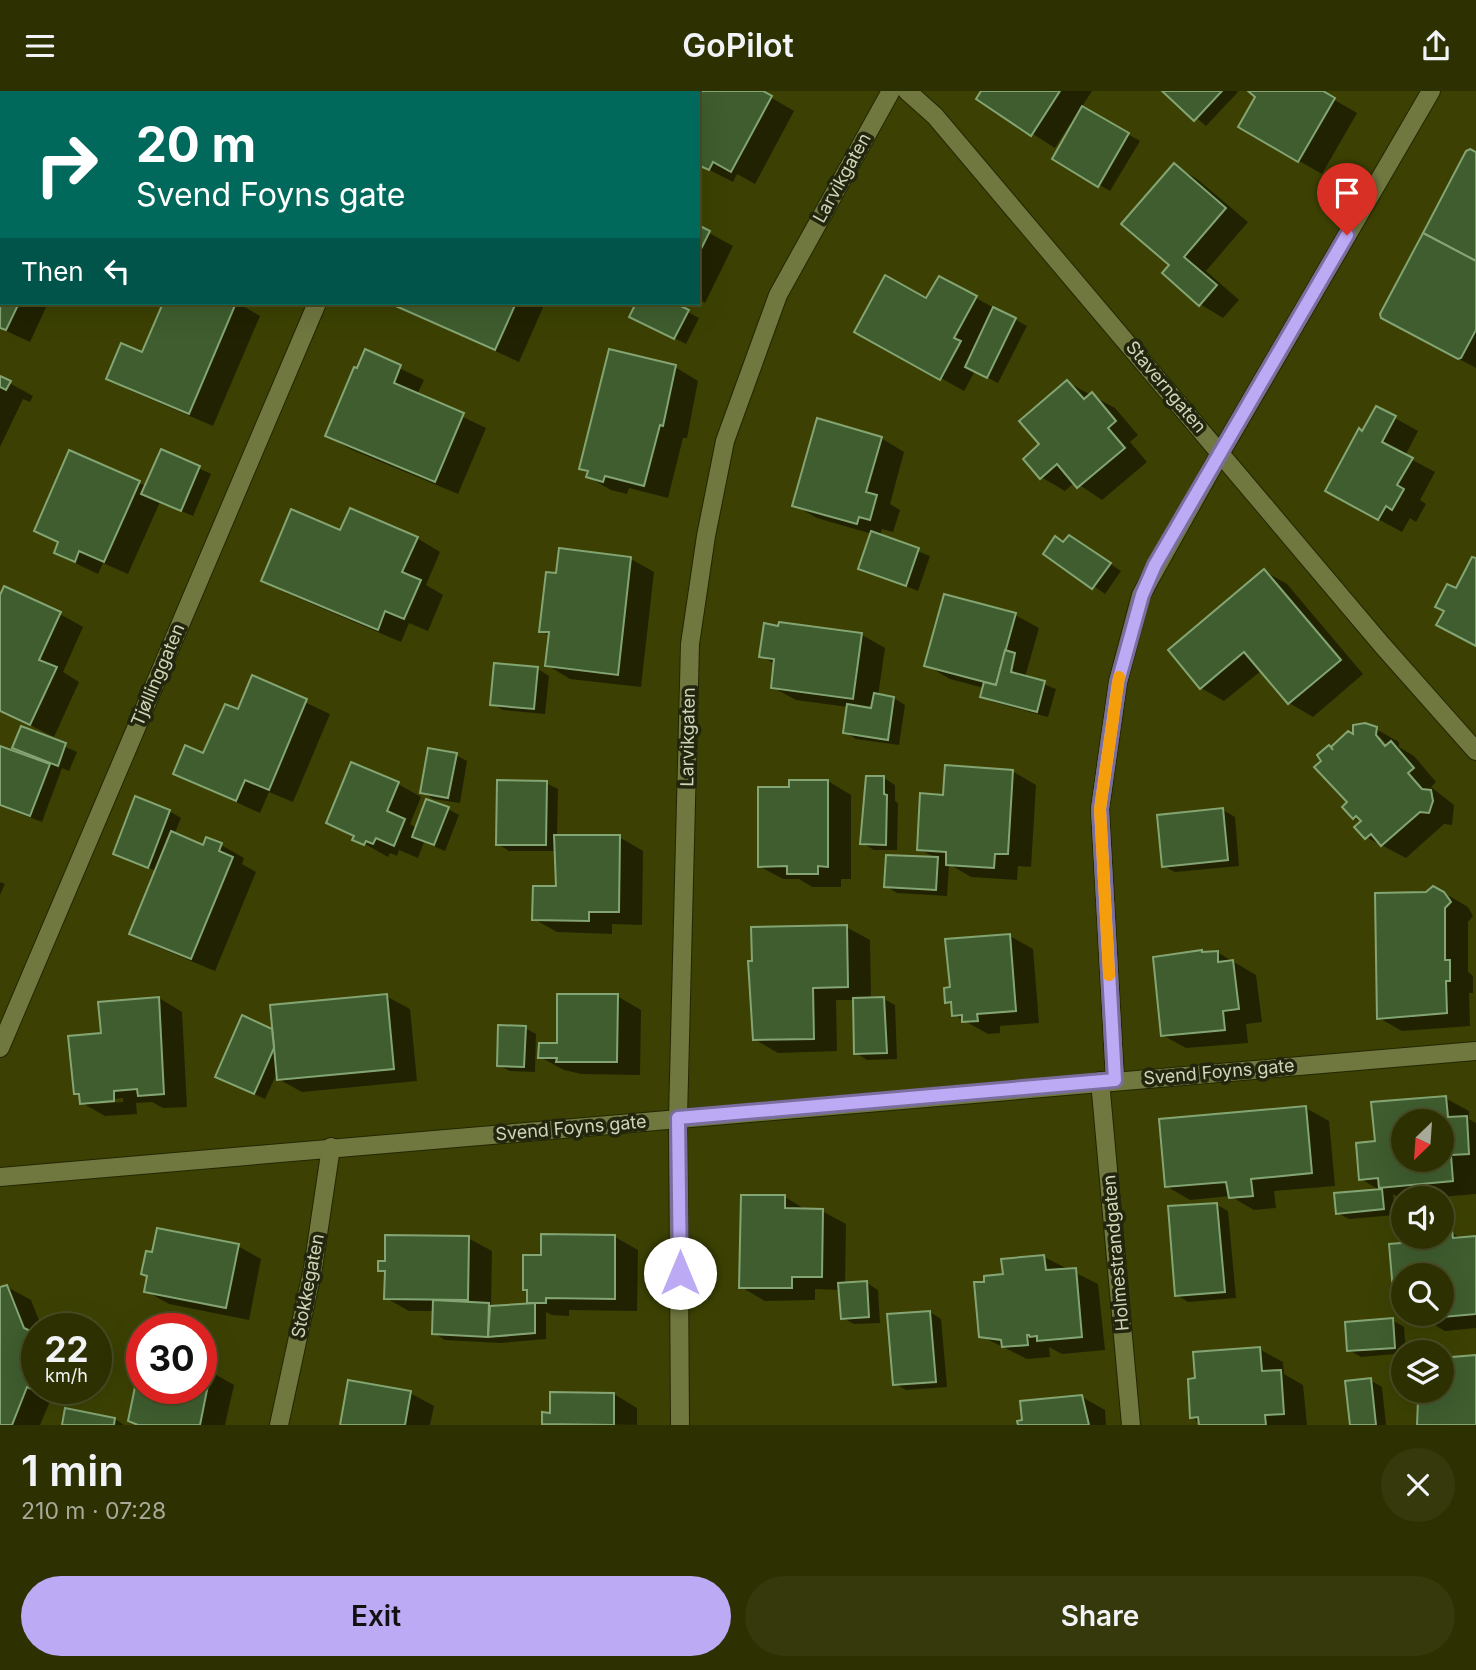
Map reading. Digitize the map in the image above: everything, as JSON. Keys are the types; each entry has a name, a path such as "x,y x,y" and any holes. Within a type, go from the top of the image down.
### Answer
{"street":[{"name":"Larvikgaten","path":"680,1425 678,1118 690,644 725,441 778,295 891,91"},
{"name":"Staverngaten","path":"907,91 935,116 1382,645 1476,751"},
{"name":"Holmestrandgaten","path":"1131,1425 1107,1081 1100,809 1118,682 1142,595 1221,452 1431,91"},
{"name":"Tjøllinggaten","path":"0,1048 316,305"},
{"name":"Svend Foyns gate","path":"0,1177 1476,1051"},
{"name":"Stokkegaten","path":"279,1425 313,1268 331,1147"}],"building":[{"path":"702,91 763,91 772,96 731,172 713,162 709,170 700,166"},
{"path":"981,91 1060,91 1031,136 976,99"},
{"path":"1162,91 1222,91 1194,121"},
{"path":"1248,91 1323,91 1335,98 1298,162 1238,127 1255,97"},
{"path":"1082,106 1129,133 1098,187 1052,159"},
{"path":"1470,149 1476,152 1476,261 1423,233 1466,151"},
{"path":"1174,163 1226,208 1184,257 1217,285 1199,306 1162,273 1169,265 1121,224"},
{"path":"700,226 710,231 700,251"},
{"path":"1423,233 1476,261 1476,330 1458,359 1381,318 1380,314"},
{"path":"885,275 926,298 939,276 977,296 954,338 961,341 940,380 854,332"},
{"path":"0,305 18,305 6,330 0,328"},
{"path":"162,305 235,305 189,414 106,379 121,343 142,352"},
{"path":"394,305 515,305 495,350"},
{"path":"635,305 679,305 689,310 674,339 629,317"},
{"path":"993,307 1016,318 987,378 965,367"},
{"path":"365,349 401,365 394,383 464,413 435,482 325,436 354,367 357,368"},
{"path":"609,349 676,365 663,426 660,425 644,486 605,476 603,482 586,477 588,471 579,469"},
{"path":"0,376 11,381 6,390 0,387"},
{"path":"1067,380 1084,399 1092,392 1116,421 1108,428 1125,448 1077,488 1057,464 1040,479 1023,459 1039,444 1019,421"},
{"path":"1376,406 1396,416 1382,442 1413,458 1397,485 1404,489 1392,510 1386,506 1378,520 1325,491 1359,428 1362,431"},
{"path":"817,418 882,437 866,492 877,495 870,520 859,517 857,524 792,506"},
{"path":"161,449 200,466 181,511 141,494"},
{"path":"69,450 140,481 104,562 79,551 75,562 54,553 58,542 34,531"},
{"path":"350,508 418,537 402,572 421,580 404,619 385,611 378,630 261,581 291,509 340,530"},
{"path":"871,531 919,548 906,586 858,569"},
{"path":"1069,535 1111,563 1092,589 1043,554 1055,536 1063,542"},
{"path":"559,548 631,557 618,675 545,666 549,632 539,632 546,572 556,573"},
{"path":"1472,557 1476,558 1476,646 1436,625 1444,611 1435,607 1447,584 1456,588"},
{"path":"1264,569 1341,660 1288,704 1244,652 1200,689 1168,650"},
{"path":"4,586 61,612 39,660 57,667 30,725 0,711 0,595"},
{"path":"944,594 1016,613 996,685 924,666"},
{"path":"779,622 862,633 853,699 771,688 774,659 759,657 764,623 778,626"},
{"path":"1005,650 1015,653 1011,672 1045,681 1037,712 980,697 984,682 996,685"},
{"path":"494,663 538,667 534,709 490,705"},
{"path":"252,675 307,699 269,790 245,780 236,801 173,774 185,745 203,753 225,704 238,709"},
{"path":"874,693 894,697 888,740 843,733 847,704 871,708"},
{"path":"1365,723 1377,727 1376,735 1385,746 1391,741 1414,768 1408,773 1422,789 1431,790 1433,801 1429,813 1420,812 1381,846 1371,834 1365,839 1354,827 1361,821 1356,816 1353,819 1342,807 1347,802 1314,767 1321,761 1317,755 1329,745 1333,750 1331,747 1348,731 1353,734 1353,725"},
{"path":"21,726 66,743 58,766 12,748"},
{"path":"0,746 50,764 30,816 0,805"},
{"path":"428,748 457,753 448,798 420,793"},
{"path":"351,762 399,782 387,811 405,819 394,846 376,838 373,844 366,841 364,845 352,840 354,836 326,823"},
{"path":"945,765 1013,770 1008,854 995,854 994,868 946,865 946,852 917,850 920,793 943,795"},
{"path":"866,776 884,776 884,794 887,795 886,845 860,844"},
{"path":"497,780 547,781 546,845 496,845"},
{"path":"789,780 828,780 828,867 818,866 818,874 787,874 787,866 758,867 758,787 789,787"},
{"path":"135,796 170,810 148,868 113,854"},
{"path":"426,799 449,807 434,845 412,837"},
{"path":"1223,808 1228,860 1162,867 1157,815"},
{"path":"171,831 203,845 206,837 222,843 219,851 233,857 191,959 129,934"},
{"path":"554,835 620,835 619,912 589,912 589,921 532,920 533,886 556,886"},
{"path":"886,855 938,857 936,890 884,887"},
{"path":"1433,886 1444,892 1451,902 1445,908 1445,960 1450,960 1450,981 1446,981 1447,1013 1377,1019 1375,893 1426,892"},
{"path":"847,925 848,987 813,988 814,1039 753,1040 748,961 752,961 751,927"},
{"path":"1010,934 1016,1011 977,1014 978,1021 962,1022 962,1015 952,1016 951,1002 945,1003 944,988 950,987 945,939"},
{"path":"1202,950 1218,951 1218,962 1233,960 1239,1009 1223,1011 1225,1030 1161,1036 1153,957"},
{"path":"387,994 394,1069 277,1080 270,1005"},
{"path":"557,994 618,994 617,1062 556,1062 557,1058 538,1058 539,1043 557,1043"},
{"path":"159,997 164,1094 138,1096 137,1089 114,1091 114,1101 80,1104 79,1094 74,1094 68,1036 101,1033 98,1002"},
{"path":"884,997 887,1053 854,1054 853,998"},
{"path":"242,1015 272,1029 274,1048 254,1094 215,1077"},
{"path":"498,1025 526,1026 524,1067 497,1066"},
{"path":"1446,1096 1447,1109 1391,1109 1391,1173 1452,1173 1453,1181 1379,1188 1378,1178 1359,1180 1356,1143 1375,1141 1371,1102"},
{"path":"1306,1106 1312,1173 1251,1179 1253,1196 1229,1198 1226,1182 1165,1187 1159,1119"},
{"path":"1467,1116 1469,1154 1454,1155 1454,1117"},
{"path":"1382,1189 1384,1209 1336,1214 1334,1193"},
{"path":"741,1195 785,1195 785,1208 823,1209 822,1277 792,1277 792,1288 739,1288"},
{"path":"1217,1203 1225,1292 1175,1296 1168,1206"},
{"path":"157,1228 239,1244 226,1308 144,1292 147,1276 141,1274 146,1251 152,1252"},
{"path":"541,1234 615,1235 615,1299 546,1298 546,1303 527,1303 527,1290 523,1290 523,1255 541,1255"},
{"path":"385,1235 469,1236 468,1300 384,1299 385,1271 378,1271 378,1261 385,1261"},
{"path":"1476,1236 1476,1314 1454,1316 1454,1263 1391,1263 1391,1268 1389,1244 1391,1249 1454,1249 1454,1238"},
{"path":"1044,1255 1046,1270 1076,1268 1082,1337 1037,1341 1037,1336 1027,1335 1028,1345 1002,1347 1001,1340 979,1337 974,1282 984,1282 984,1276 1003,1274 1001,1259"},
{"path":"867,1281 869,1317 841,1319 838,1283"},
{"path":"7,1285 21,1320 21,1402 12,1425 0,1425 0,1287"},
{"path":"433,1300 489,1303 488,1337 432,1334"},
{"path":"535,1303 535,1333 488,1337 490,1306"},
{"path":"930,1311 936,1382 893,1385 887,1314"},
{"path":"1391,1318 1394,1340 1391,1340 1391,1348 1347,1351 1345,1322"},
{"path":"1260,1347 1262,1371 1281,1370 1284,1414 1265,1415 1266,1425 1199,1425 1198,1417 1190,1418 1188,1379 1195,1378 1193,1352"},
{"path":"1476,1355 1476,1425 1417,1425 1418,1403 1454,1403 1454,1357"},
{"path":"1371,1378 1376,1425 1350,1425 1345,1381"},
{"path":"348,1380 411,1391 405,1425 340,1425"},
{"path":"550,1392 614,1393 614,1425 542,1424 542,1412 550,1413"},
{"path":"1082,1395 1089,1425 1018,1425 1017,1421 1022,1420 1020,1401"},
{"path":"132,1404 204,1404 200,1425 138,1425 128,1421"},
{"path":"65,1408 115,1418 114,1425 62,1425"}],"slow traffic":[{"path":"1109,975 1100,809 1119,677"}],"route":[{"path":"680,1273 678,1118 1115,1080 1100,809 1118,682 1130,638 1142,595 1155,565 1347,235"}]}
